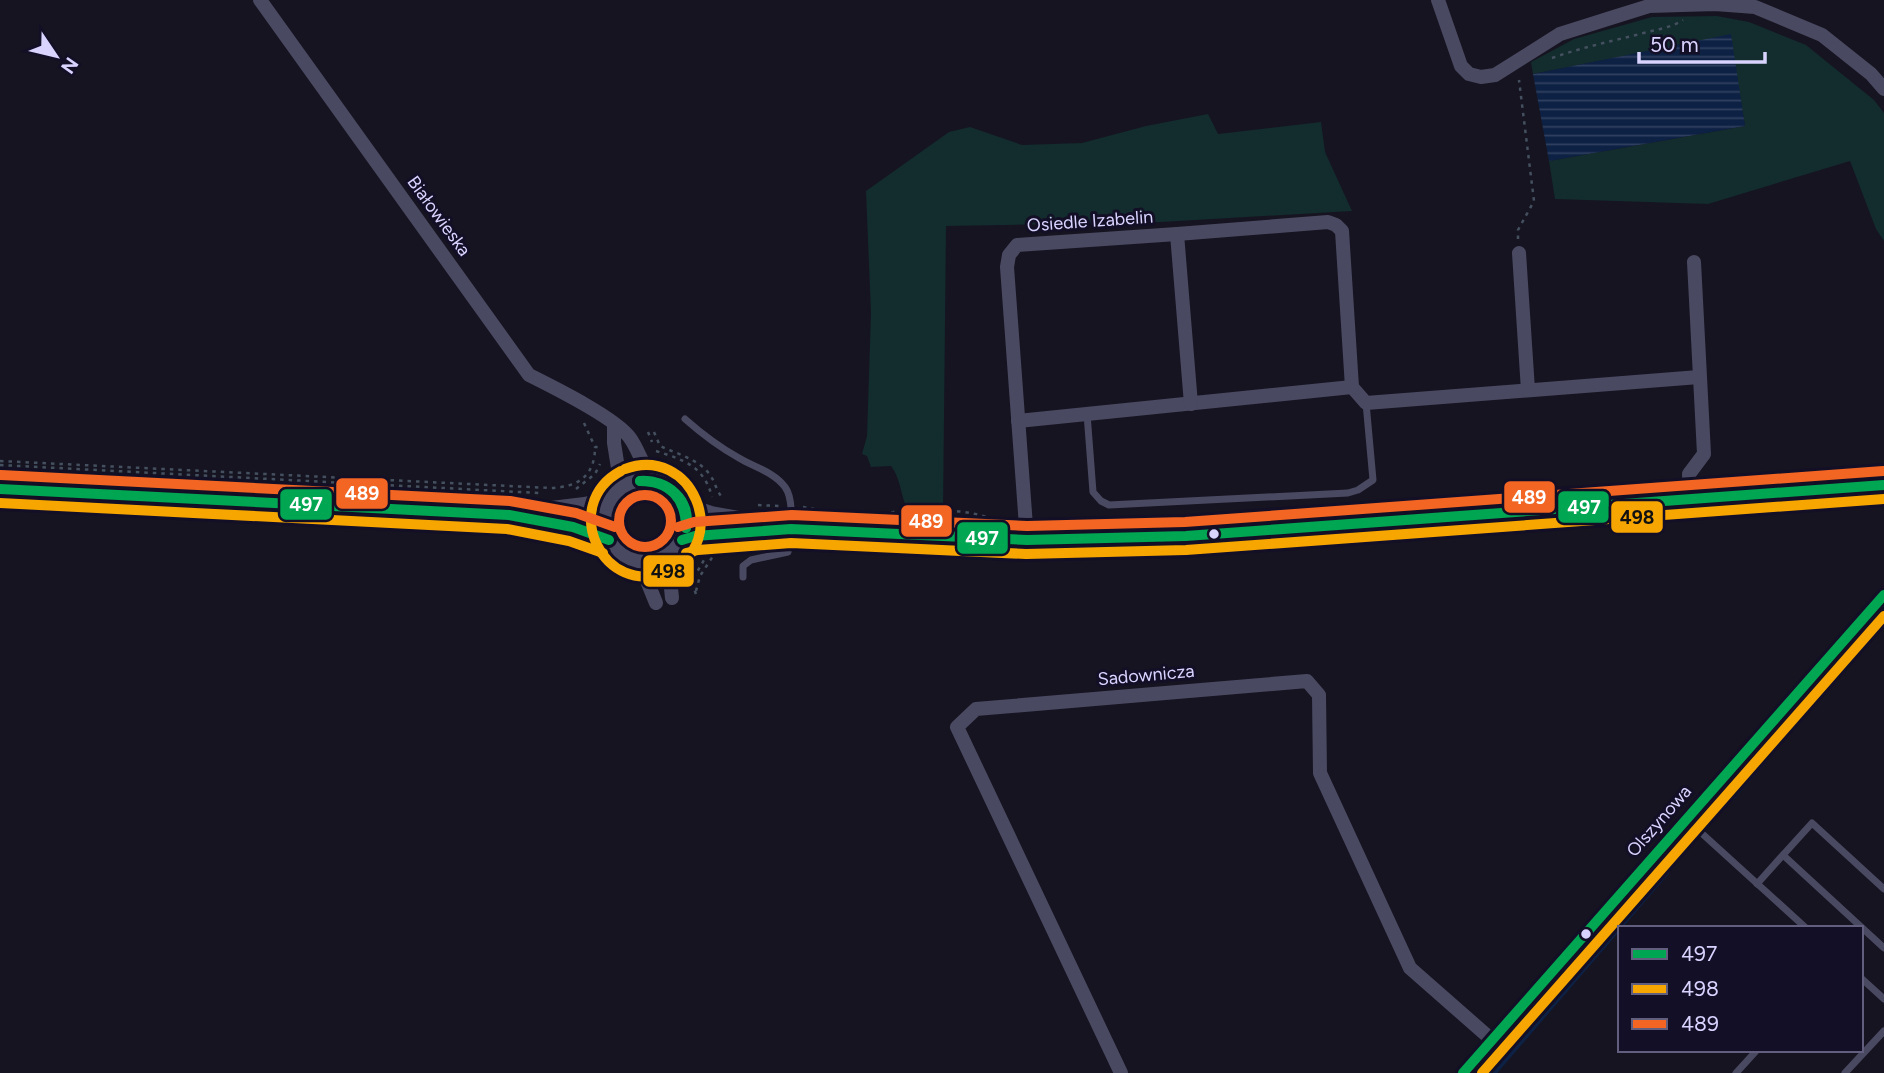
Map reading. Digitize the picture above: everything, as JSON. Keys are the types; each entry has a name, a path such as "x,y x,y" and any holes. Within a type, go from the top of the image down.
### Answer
{"street":[{"name":"Białowieska","path":"260,0 529,375 573,398 630,437 643,467 654,480"},
{"path":"1438,0 1461,66 1469,74 1481,77 1495,75 1560,34 1648,6 1715,4 1755,7 1822,35 1871,74 1884,89"},
{"name":"Osiedle Izabelin","path":"1027,540 1007,267 1009,255 1017,245 1328,222 1336,225 1342,231 1352,387"},
{"name":"Osiedle Izabelin","path":"1177,234 1191,404"},
{"path":"1519,253 1528,390"},
{"path":"1690,500 1689,474 1704,454 1693,262"},
{"path":"1018,421 1352,387 1366,403 1699,377"},
{"path":"609,540 604,520 616,494 614,425"},
{"path":"509,514 585,506 616,494 637,480 654,480 673,490 684,506 687,523 668,568 672,598"},
{"path":"0,489 509,514 592,532 609,540 624,556 639,561 655,561 676,547 710,535 791,529 1027,540 1186,536 1884,485"},
{"path":"684,506 712,515 791,529"},
{"path":"639,561 656,603"},
{"name":"Olszynowa","path":"1463,1073 1884,595"},
{"name":"Sadownicza","path":"1121,1073 957,727 976,709 1307,681 1319,695 1320,773 1410,968 1492,1040"}],"lane":[{"path":"1087,414 1093,492 1109,505 1348,494 1373,480 1366,403"},
{"path":"685,419 723,449 775,477 786,488 791,529 788,552 751,560 743,566 743,577"},
{"path":"1686,818 1804,926"},
{"path":"1757,884 1812,823 1884,889"},
{"path":"1783,855 1860,926"},
{"path":"1863,929 1884,948"},
{"path":"1863,980 1884,999"},
{"path":"1845,1073 1884,1031"},
{"path":"1736,1073 1755,1052"}],"path":[{"path":"1549,60 1584,46 1612,42 1668,27 1687,18"},
{"path":"1509,83 1519,77 1534,201 1518,230 1519,253"},
{"path":"654,432 660,446 685,456 708,472 716,491 730,502"},
{"path":"0,463 566,488 581,480 592,469 596,447"},
{"path":"573,491 583,485 600,467 601,447"},
{"path":"0,463 558,493"},
{"path":"1815,471 1884,466"},
{"path":"749,504 816,508 835,513"},
{"path":"880,515 904,509 905,511"},
{"path":"708,552 693,579 696,594 700,576 719,544"}],"green space":[{"path":"1717,16 1749,22 1806,45 1874,100 1884,113 1884,241 1876,229 1850,161 1708,204 1555,199 1549,161 1745,126 1730,35 1533,74 1531,62 1574,39 1652,17"},
{"path":"1208,114 1218,134 1321,122 1325,152 1352,211 1161,222 946,226 943,514 910,513 891,466 871,467 867,456 862,454 867,436 871,313 866,191 949,132 970,127 1022,145 1082,143 1146,126"}],"water":[{"path":"1731,34 1745,126 1549,161 1533,74"}],"waterway":[{"path":"1813,704 1884,623"},
{"path":"1733,797 1786,735"},
{"path":"1621,926 1667,872"},
{"path":"1494,1073 1618,929"}],"transit line":[{"name":"498","path":"621,471 602,486 593,505 591,525 597,545 608,561 625,572 645,576 668,571 688,557 698,539 701,519 696,500 685,483 669,470 649,465 625,469"},
{"name":"489","path":"678,527 694,522 792,515 1027,526 1185,522 1883,471"},
{"name":"489","path":"1,475 510,501 576,513 615,527"},
{"name":"497","path":"640,481 660,484 674,494 683,508 686,528"},
{"name":"497","path":"640,481 659,484 675,493 685,509 686,528"},
{"name":"497","path":"682,540 695,536 791,529 1027,540 1186,536 1884,485"},
{"name":"497","path":"0,489 509,515 573,527 609,540"},
{"name":"489","path":"645,495 655,497 663,503 669,511 671,521 669,531 663,539 655,545 645,547 635,545 627,539 621,531 619,521 621,511 627,503 635,497 645,495"},
{"name":"498","path":"686,553 791,543 1026,554 1186,550 1884,499"},
{"name":"498","path":"0,503 507,529 569,541 603,553"},
{"name":"497","path":"1463,1073 1884,595"},
{"name":"498","path":"1482,1073 1884,616"}]}
